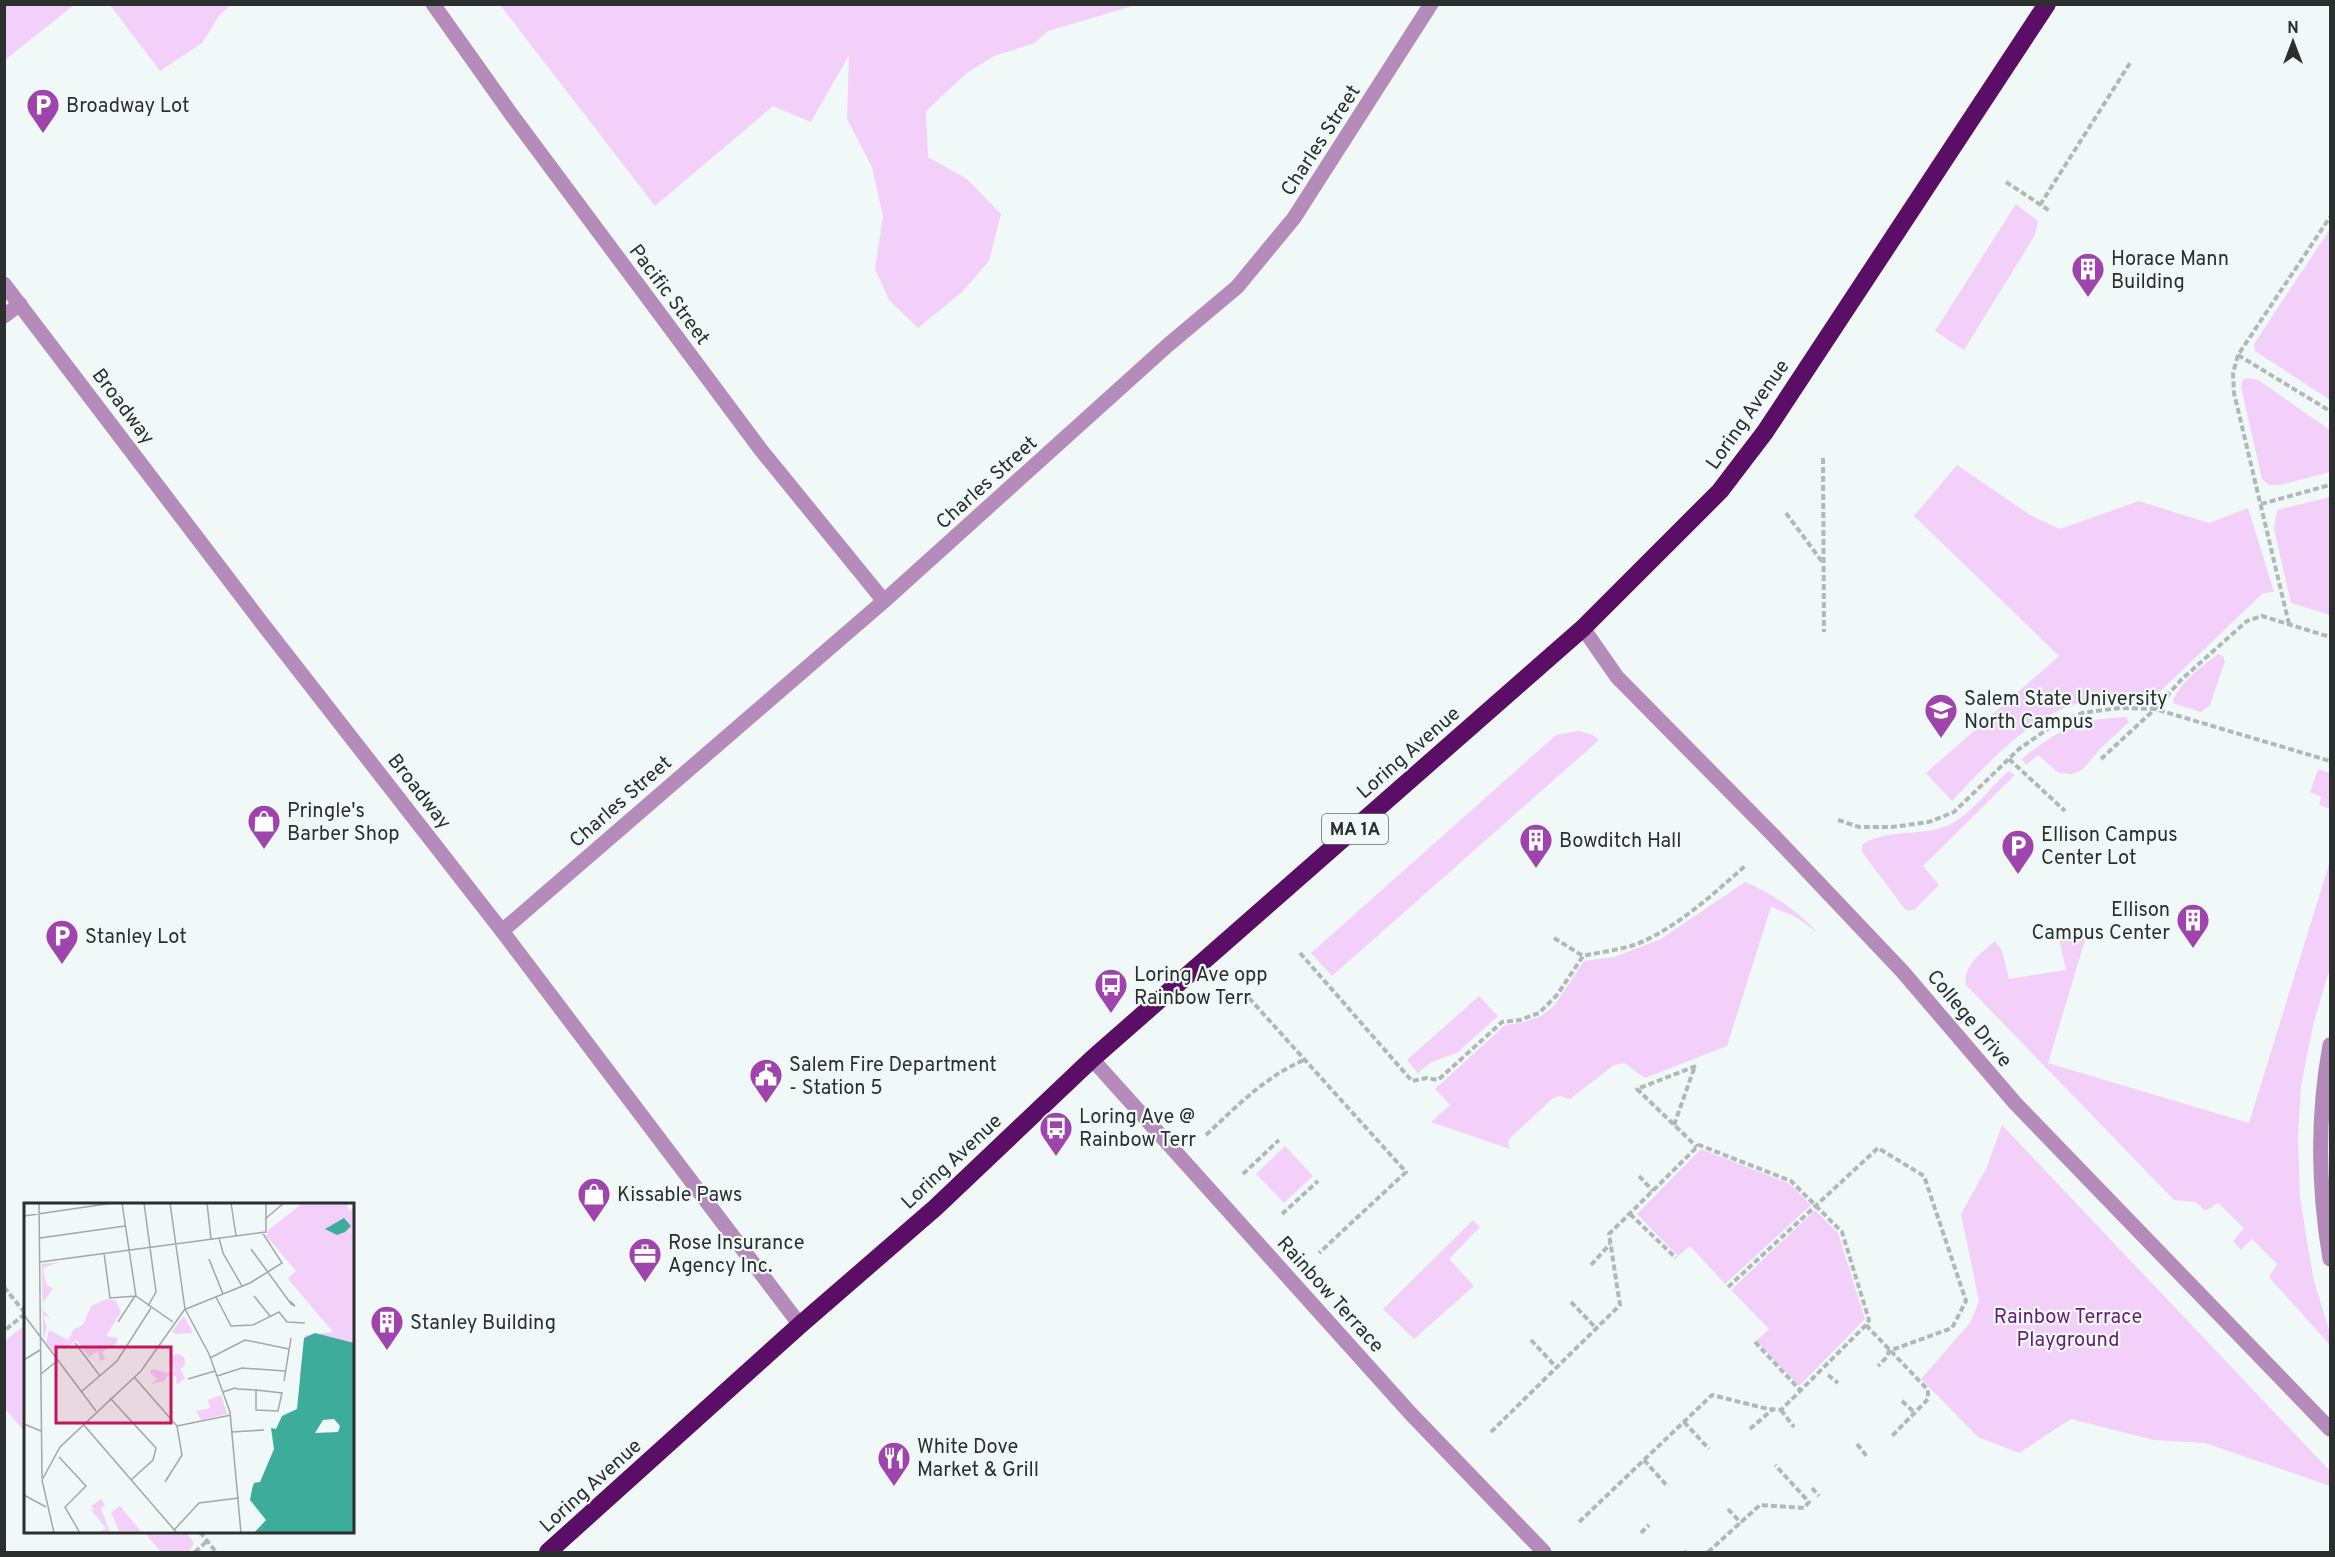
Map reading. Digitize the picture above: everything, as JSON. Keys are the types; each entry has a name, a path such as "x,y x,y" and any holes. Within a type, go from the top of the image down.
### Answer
{"highway":[{"name":"Loring Avenue","path":"548,1552 800,1325 935,1208 1092,1059 1583,628 1720,491 1765,432 2047,4"}],"street":[{"name":"Pacific Street","path":"433,4 511,114 761,450 884,601"},
{"name":"Charles Street","path":"502,931 884,601 1168,345 1237,287 1294,218 1431,4"},
{"name":"Broadway","path":"4,284 265,627 502,931 800,1325"},
{"path":"4,316 21,304"},
{"name":"College Drive","path":"1583,628 1617,677 1699,759 1902,971 2015,1103 2331,1430"},
{"path":"2331,1045 2325,1075 2320,1179 2331,1259"},
{"name":"Rainbow Terrace","path":"1092,1059 1411,1414 1544,1552"}],"path":[{"path":"2040,205 2130,63"},
{"path":"2006,182 2050,211"},
{"path":"2289,624 2235,393 2233,373 2238,355 2331,217"},
{"path":"2238,355 2331,411"},
{"path":"1823,458 1824,632"},
{"path":"2260,504 2331,485"},
{"path":"1786,513 1823,564"},
{"path":"2101,759 2155,709 2182,679 2247,621 2262,616 2331,637"},
{"path":"1838,820 1859,827 1892,827 1929,822 1954,812 2009,759 2049,728 2082,713 2119,708 2155,709 2331,761"},
{"path":"2009,759 2065,811"},
{"path":"1554,938 1583,956 1635,945 1686,916 1745,866"},
{"path":"1300,953 1412,1081 1427,1078 1438,1080 1502,1022 1520,1020 1539,1013 1557,995 1583,956"},
{"path":"1249,998 1406,1172 1319,1253"},
{"path":"1206,1135 1259,1086 1283,1069 1304,1060"},
{"path":"1674,1125 1695,1066 1637,1089 1674,1125 1697,1147"},
{"path":"1244,1174 1279,1140"},
{"path":"1491,1432 1620,1305 1609,1234 1699,1145 1791,1181 1842,1232 1869,1320 1866,1325 1781,1410 1772,1410 1712,1395 1578,1523"},
{"path":"1728,1287 1878,1148 1923,1176 1966,1301 1952,1328 1889,1351"},
{"path":"1639,1176 1653,1191"},
{"path":"1282,1214 1318,1181"},
{"path":"1630,1214 1676,1258"},
{"path":"1591,1265 1610,1244"},
{"path":"4,1287 24,1311"},
{"path":"1571,1302 1597,1329"},
{"path":"4,1331 24,1315"},
{"path":"1866,1325 1928,1390 1929,1399 1892,1436"},
{"path":"1531,1340 1557,1368"},
{"path":"1755,1342 1800,1390"},
{"path":"1878,1366 1887,1357 1889,1351"},
{"path":"1828,1374 1838,1383"},
{"path":"1902,1401 1915,1413"},
{"path":"1750,1429 1772,1410"},
{"path":"1781,1410 1794,1427"},
{"path":"1684,1422 1709,1449"},
{"path":"1857,1444 1868,1458"},
{"path":"1644,1460 1668,1487"},
{"path":"1708,1552 1760,1505 1804,1508 1809,1502 1775,1465"},
{"path":"1812,1488 1819,1496"},
{"path":"1728,1509 1741,1523"},
{"path":"1641,1533 1649,1525"},
{"path":"201,1533 216,1552"},
{"path":"195,1552 207,1540"}],"green space":[{"path":"5,4 74,4 74,5 5,60"},
{"path":"110,5 230,5 219,16 202,43 160,71"},
{"path":"500,5 1136,5 1048,31 1035,43 994,56 967,73 926,111 928,157 967,179 1001,214 989,261 963,291 918,328 889,300 875,269 883,216 872,167 847,119 849,55 811,122 773,106 655,206"},
{"path":"2016,204 2038,221 2035,235 1964,350 1935,331"},
{"path":"2330,229 2330,400 2255,351 2254,344"},
{"path":"2247,378 2258,380 2330,430 2330,472 2280,485 2269,485 2262,479 2241,387 2242,381"},
{"path":"1957,465 2030,515 2060,529 2139,501 2209,523 2248,508 2274,592 2263,593 2150,701 2121,699 2092,701 2056,712 2039,721 2007,746 1952,801 1926,773 2059,656 1914,516"},
{"path":"2330,497 2330,615 2291,603 2274,529 2277,510"},
{"path":"2218,654 2223,656 2225,661 2210,705 2201,712 2175,704 2173,701 2176,694 2186,681"},
{"path":"2126,717 2129,722 2101,748 2082,770 2072,774 2059,773 2038,755 2026,765 2022,759 2047,740 2082,723"},
{"path":"1579,731 1593,735 1599,740 1332,976 1311,953 1556,735"},
{"path":"2318,769 2330,773 2330,809 2319,805 2321,797 2310,792"},
{"path":"2009,771 2015,775 1923,866 1939,885 1915,909 1909,911 1905,909 1862,852 1862,845 1881,836 1947,826 1972,808"},
{"path":"2330,861 2330,968 2313,1025 2301,1086 2298,1137 2300,1197 2314,1281 2330,1333 2330,1345 2269,1277 2277,1264 2252,1239 2241,1250 2233,1241 2244,1228 2218,1203 2205,1211 2196,1202 2174,1200 1966,985 1966,978 1970,965 1995,941 2002,950 2009,979 2066,970 2059,931 2068,930 2086,937 2048,1063 2249,1123"},
{"path":"1745,882 1784,904 1818,933 1796,917 1771,907 1727,1046 1645,1078 1624,1063 1614,1065 1570,1099 1559,1096 1552,1099 1510,1138 1508,1143 1510,1149 1431,1122 1450,1105 1435,1089 1505,1025 1525,1022 1541,1016 1554,1006 1584,961 1614,957 1661,939"},
{"path":"1479,996 1498,1016 1458,1052 1430,1063 1418,1073 1407,1060"},
{"name":"Rainbow Terrace Playground","path":"2002,1125 2330,1471 2330,1486 2205,1443 2154,1440 2071,1419 2019,1453 1978,1437 1921,1379 1970,1323 1979,1301 1961,1214 1987,1167"},
{"path":"1285,1146 1313,1176 1284,1203 1256,1174"},
{"path":"1701,1149 1790,1184 1811,1205 1725,1284 1690,1246 1678,1256 1637,1214"},
{"path":"1815,1210 1838,1233 1865,1319 1799,1386 1756,1341 1769,1329 1731,1290"},
{"path":"1473,1220 1480,1227 1449,1259 1474,1286 1414,1339 1383,1309"},
{"path":"22,1327 24,1330 24,1431 4,1408 5,1341"},
{"path":"145,1533 187,1533 194,1543 189,1552 161,1552"}],"place":[{"name":"Broadway Lot","path":"43,134"},
{"name":"Horace Mann Building","path":"2088,298"},
{"name":"Salem State University North Campus","path":"1941,739"},
{"name":"Pringle's Barber Shop","path":"264,850"},
{"name":"Bowditch Hall","path":"1536,869"},
{"name":"Ellison Campus Center Lot","path":"2018,875"},
{"name":"Ellison Campus Center","path":"2193,949"},
{"name":"Stanley Lot","path":"62,965"},
{"name":"Loring Ave opp Rainbow Terr","path":"1111,1014"},
{"name":"Salem Fire Department - Station 5","path":"766,1104"},
{"name":"Loring Ave @ Rainbow Terr","path":"1056,1157"},
{"name":"Kissable Paws","path":"594,1223"},
{"name":"Rose Insurance Agency Inc.","path":"645,1283"},
{"name":"Stanley Building","path":"387,1351"},
{"name":"White Dove Market & Grill","path":"894,1487"}]}
